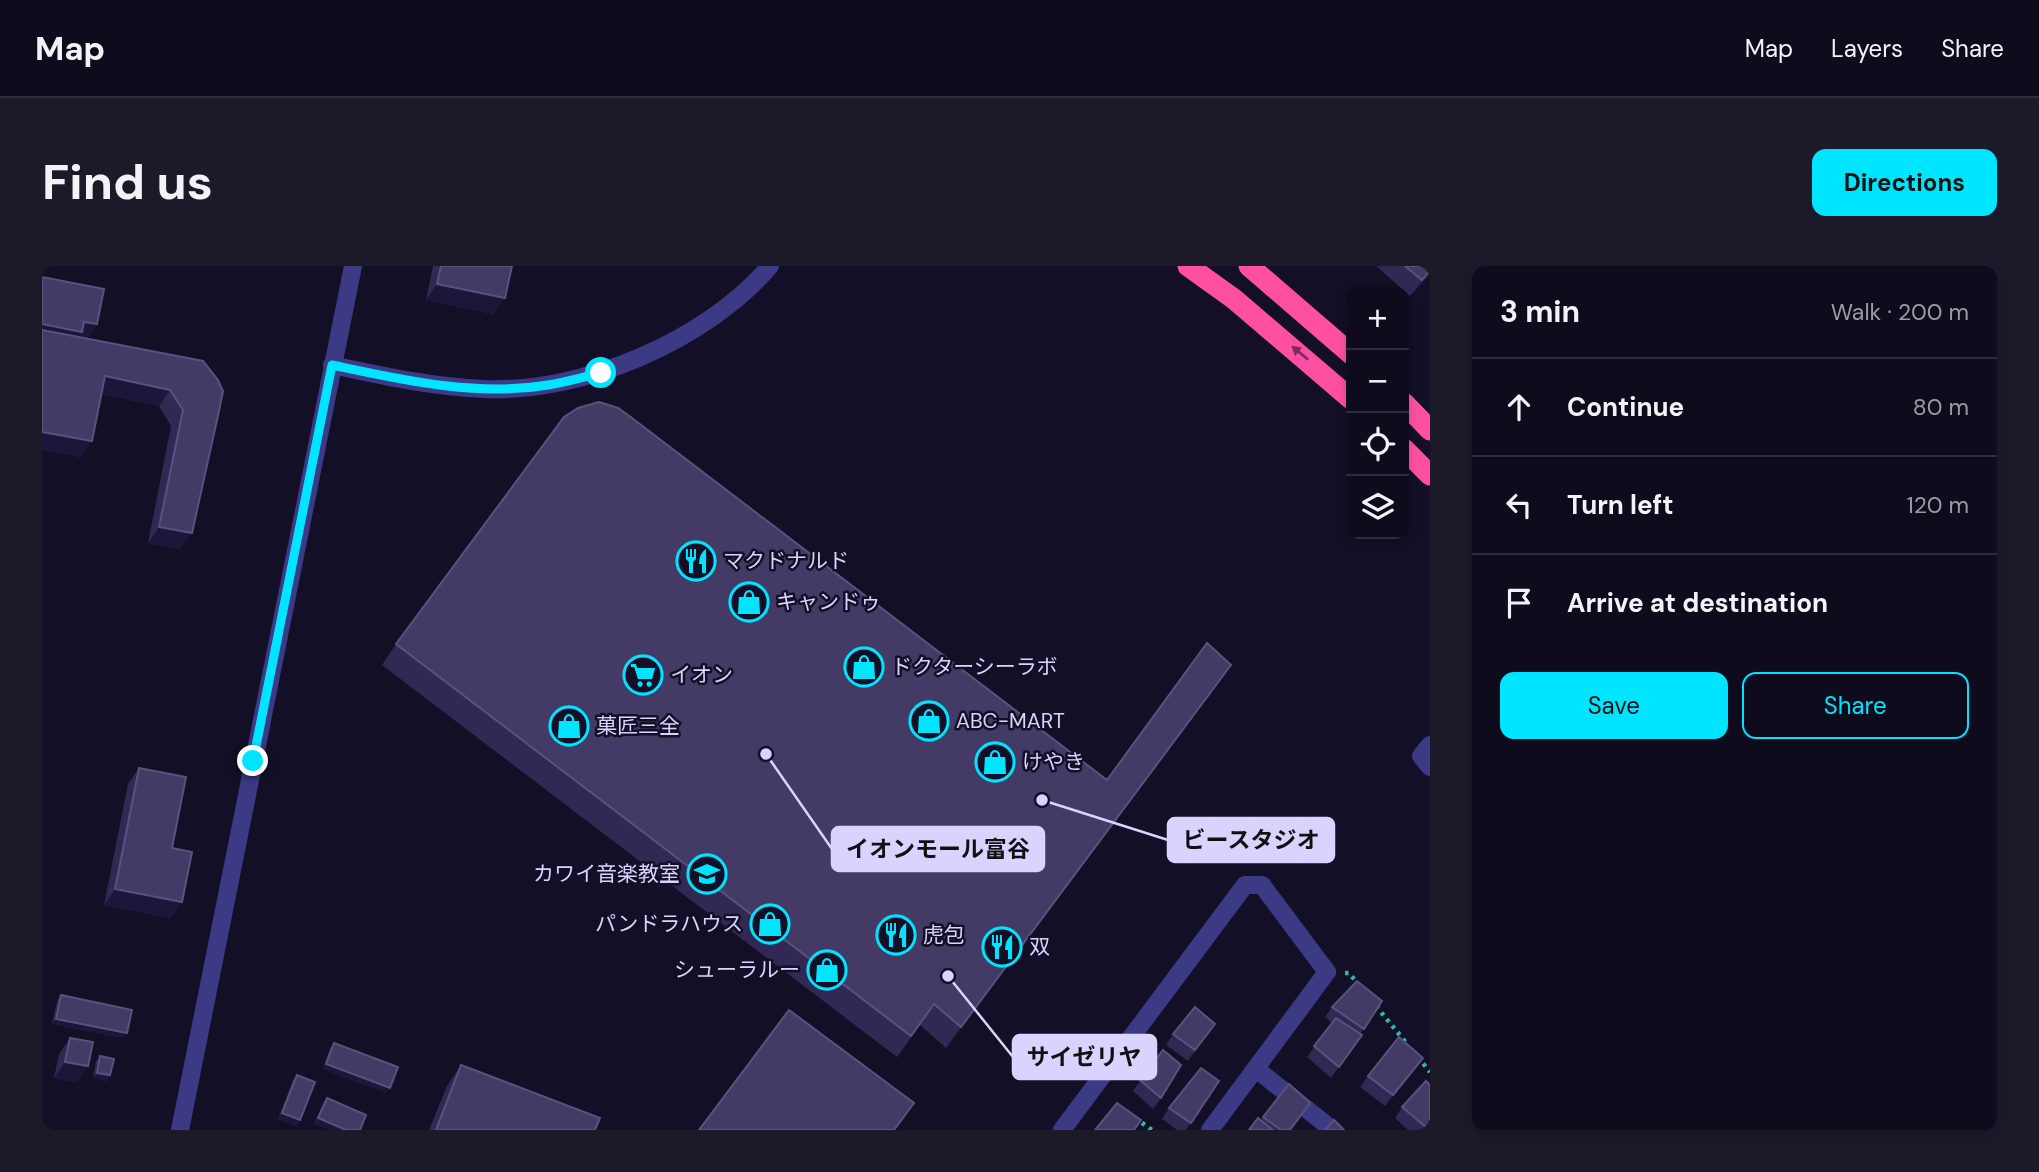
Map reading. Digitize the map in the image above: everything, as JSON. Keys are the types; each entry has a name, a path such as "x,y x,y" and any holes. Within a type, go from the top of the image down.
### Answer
{"highway":[{"path":"1188,266 1234,299 1346,394"},
{"path":"1249,266 1346,350"},
{"path":"1409,408 1430,430"},
{"path":"1409,454 1430,475"}],"street":[{"path":"180,1130 353,266"},
{"path":"332,365 429,385 488,389 547,386 601,373 687,334 719,312 770,266"},
{"path":"1430,745 1421,756 1430,768"},
{"path":"1062,1130 1245,885 1262,885 1327,972 1210,1130"},
{"path":"1256,1069 1332,1130"}],"path":[{"path":"1327,972 1349,973 1365,993"},
{"path":"1373,1003 1430,1072"},
{"path":"1132,1116 1152,1130"}],"building":[{"path":"441,266 512,266 505,298 437,284"},
{"path":"1405,266 1430,266 1430,271 1422,280"},
{"path":"42,277 104,289 97,324 84,322 82,332 42,324"},
{"path":"42,330 203,361 218,380 223,391 192,533 159,527 183,410 170,390 105,376 92,441 42,432"},
{"path":"599,402 618,408 628,415 1107,780 1207,643 1231,665 961,1027 934,1004 911,1036 396,644 564,417 578,408"},
{"path":"139,768 186,777 172,848 192,852 182,902 115,889"},
{"path":"1357,981 1382,1001 1364,1029 1332,1007"},
{"path":"61,995 132,1010 127,1033 56,1019"},
{"path":"1195,1007 1215,1024 1195,1050 1173,1034"},
{"path":"789,1010 914,1103 894,1130 699,1130"},
{"path":"1336,1018 1362,1035 1339,1067 1314,1046"},
{"path":"1399,1037 1423,1058 1393,1095 1368,1076"},
{"path":"70,1038 93,1042 88,1066 65,1062"},
{"path":"334,1043 398,1067 390,1088 326,1064"},
{"path":"1163,1050 1181,1065 1161,1098 1140,1080"},
{"path":"100,1056 114,1059 110,1075 97,1073"},
{"path":"461,1065 600,1118 595,1130 436,1130"},
{"path":"1201,1068 1219,1081 1191,1123 1169,1108"},
{"path":"297,1075 315,1082 300,1120 282,1113"},
{"path":"1426,1081 1430,1085 1428,1129 1402,1107"},
{"path":"1289,1084 1310,1103 1290,1130 1281,1130 1263,1117"},
{"path":"327,1098 366,1115 360,1130 346,1130 318,1118"},
{"path":"1117,1103 1141,1120 1134,1130 1095,1130"},
{"path":"1258,1118 1273,1130 1249,1130"},
{"path":"1334,1120 1344,1130 1325,1130"}],"place":[{"name":"マクドナルド","path":"696,561"},
{"name":"キャンドゥ","path":"749,602"},
{"name":"ドクターシーラボ","path":"864,667"},
{"name":"イオン","path":"643,675"},
{"name":"ABC-MART","path":"929,721"},
{"name":"菓匠三全","path":"569,726"},
{"name":"イオンモール富谷","path":"766,754"},
{"name":"けやき","path":"995,762"},
{"name":"ビースタジオ","path":"1042,800"},
{"name":"カワイ音楽教室","path":"707,874"},
{"name":"パンドラハウス","path":"770,924"},
{"name":"虎包","path":"896,935"},
{"name":"双","path":"1002,947"},
{"name":"シューラルー","path":"827,970"},
{"name":"サイゼリヤ","path":"948,976"}],"route":[{"path":"253,761 332,365 429,385 488,389 547,386 601,373"}]}
